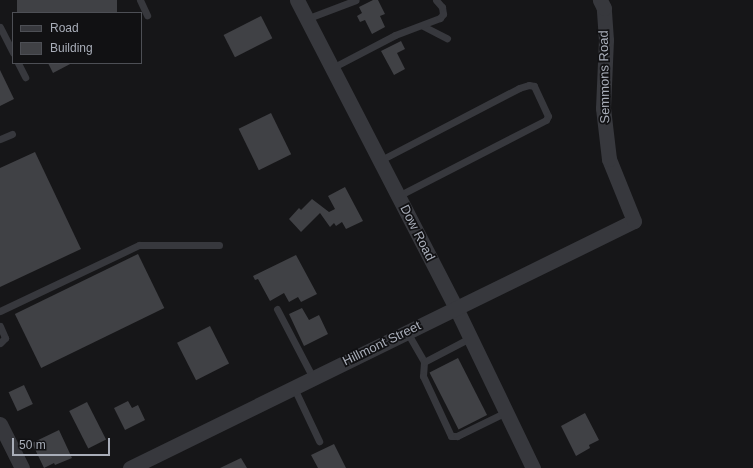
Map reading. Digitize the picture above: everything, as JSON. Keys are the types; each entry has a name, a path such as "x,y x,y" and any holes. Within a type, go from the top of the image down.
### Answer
{"street":[{"name":"Dow Road","path":"297,0 456,308 533,468"},
{"name":"Semmons Road","path":"600,0 604,8 606,40 604,108 609,159 634,221"},
{"name":"Hillmont Street","path":"130,468 456,308 542,268 634,221"},
{"path":"0,424 22,468"}],"lane":[{"path":"140,0 147,15"},
{"path":"306,19 356,0"},
{"path":"332,68 395,35 440,18 443,14 442,7 436,0"},
{"path":"422,26 447,38"},
{"path":"0,27 12,51"},
{"path":"18,64 25,77"},
{"path":"379,161 519,88 528,85 534,86 548,116 546,120 398,196"},
{"path":"0,139 12,134"},
{"path":"0,311 139,245 219,245"},
{"path":"277,309 312,378"},
{"path":"0,326 5,338 0,344"},
{"path":"407,332 424,362 423,376 451,436 457,436 506,412"},
{"path":"424,362 470,338"},
{"path":"294,388 319,441"}],"building":[{"path":"17,0 117,0 117,12 17,12"},
{"path":"373,0 378,0 385,14 380,16 385,27 372,34 365,20 360,22 357,16 362,13 359,7"},
{"path":"261,16 272,38 235,57 224,35"},
{"path":"401,41 405,49 397,53 405,69 394,75 381,51"},
{"path":"48,64 70,64 53,73"},
{"path":"0,70 14,99 0,106"},
{"path":"271,113 291,154 259,170 239,129"},
{"path":"35,152 81,249 0,287 0,168"},
{"path":"345,187 363,221 346,229 342,222 336,226 334,223 330,227 320,213 301,232 289,219 299,208 301,210 312,199 329,212 335,209 328,196"},
{"path":"138,254 164,308 41,368 15,314"},
{"path":"296,255 317,294 301,302 298,297 289,302 284,293 270,301 258,279 255,280 253,276"},
{"path":"302,308 309,320 319,315 328,334 304,346 289,314"},
{"path":"210,326 229,363 196,380 177,343"},
{"path":"458,358 487,415 459,430 429,373"},
{"path":"24,385 33,404 17,411 9,392"},
{"path":"128,401 132,408 138,405 145,420 125,430 114,408"},
{"path":"87,402 106,439 88,449 69,411"},
{"path":"585,413 599,440 589,445 590,448 576,456 561,426"},
{"path":"59,430 72,458 55,465 54,463 44,468 32,443"},
{"path":"334,444 346,468 318,468 311,455"},
{"path":"241,458 247,468 220,468"}]}
